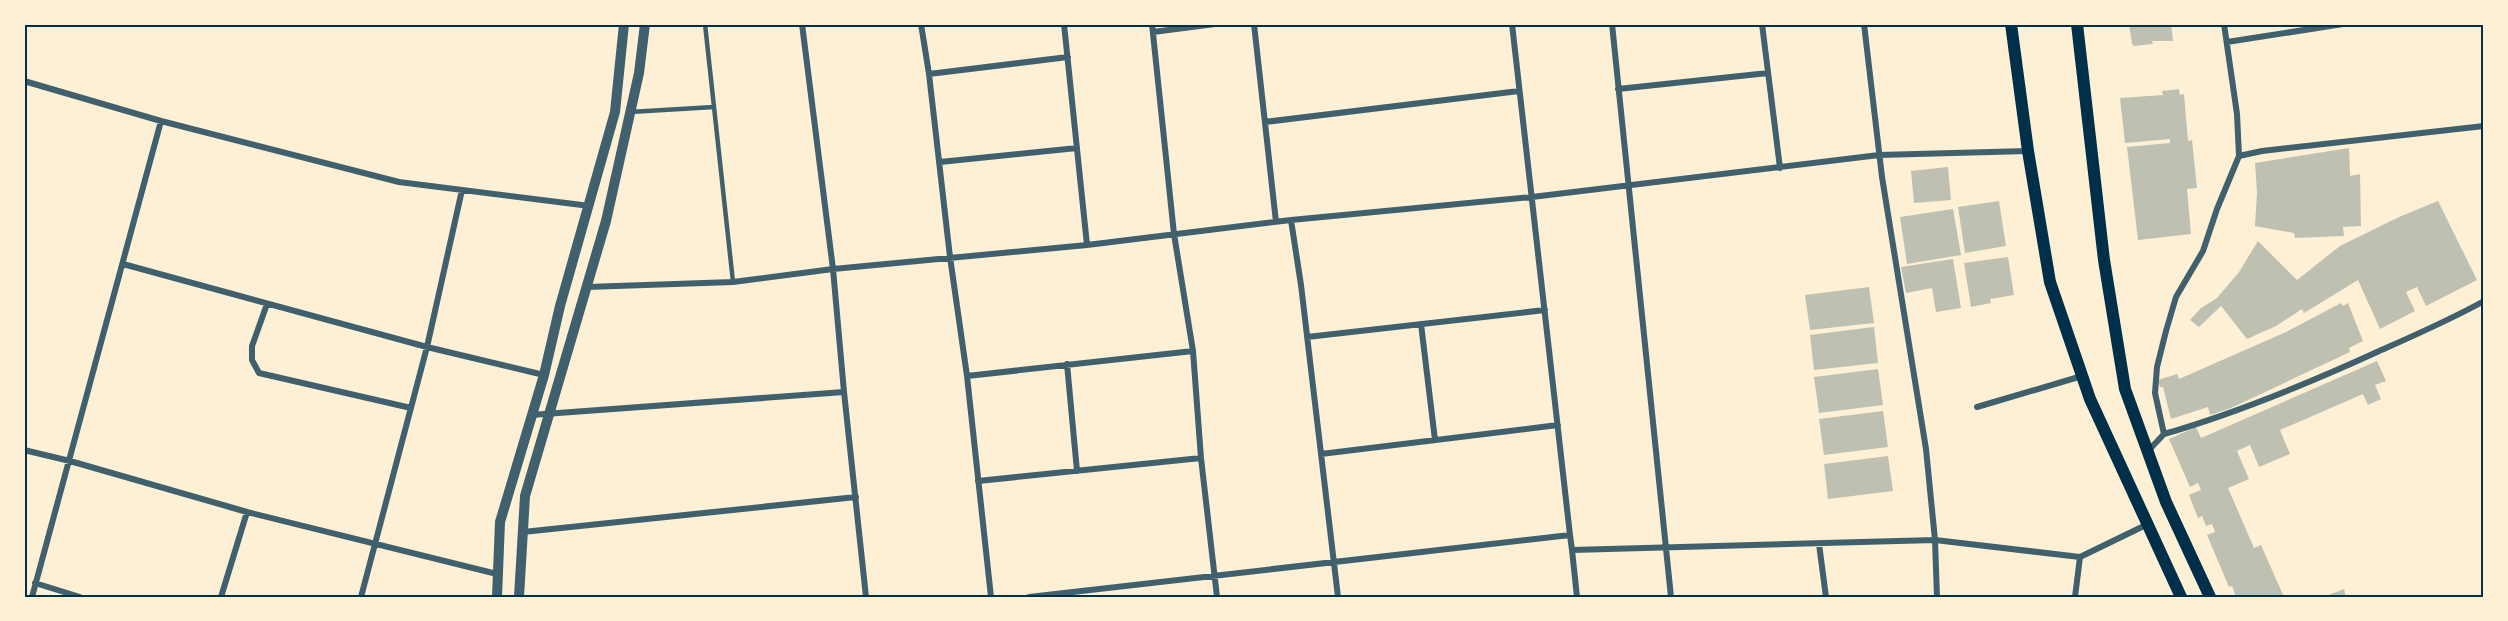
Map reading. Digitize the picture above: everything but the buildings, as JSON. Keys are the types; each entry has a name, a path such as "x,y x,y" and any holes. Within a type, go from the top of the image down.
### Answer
{"main road":[{"path":"2011,24 2028,151 2050,282 2090,399 2181,597"},
{"path":"2077,24 2103,261 2125,389 2166,502 2210,597"}],"street":[{"path":"497,597 500,522 544,375 560,306 615,112 624,24"},
{"path":"519,597 525,496 606,221 639,73 645,24"},
{"path":"802,24 833,269 866,597"},
{"path":"921,24 967,376 990,597"},
{"path":"1064,24 1087,245"},
{"path":"1152,24 1174,234 1193,351 1201,458 1217,597"},
{"path":"1153,32 1215,24"},
{"path":"1254,24 1276,222"},
{"path":"1512,24 1577,597"},
{"path":"1612,24 1671,597"},
{"path":"1762,24 1780,168"},
{"path":"1864,24 1879,155 1926,449 1935,540 1937,597"},
{"path":"2164,434 2155,393 2157,367 2166,330 2176,297 2203,250 2239,156 2237,114 2224,24"},
{"path":"2227,42 2343,24"},
{"path":"929,74 1068,57"},
{"path":"1618,89 1768,73"},
{"path":"25,84 399,182 590,206"},
{"path":"1265,122 1519,91"},
{"path":"32,597 161,121"},
{"path":"2239,156 2262,151 2484,126"},
{"path":"940,162 1077,148"},
{"path":"587,287 733,282 833,269 1087,245 1291,220 1532,197 1879,155 2028,151"},
{"path":"361,597 427,347 462,190"},
{"path":"1291,220 1338,597"},
{"path":"123,264 427,347 544,375"},
{"path":"2147,452 2164,434 2260,402 2460,314 2484,301"},
{"path":"267,304 252,346 252,360 259,373 411,408"},
{"path":"1307,337 1545,310"},
{"path":"1422,324 1436,440"},
{"path":"967,376 1193,351"},
{"path":"1067,364 1077,471"},
{"path":"1977,407 2082,376"},
{"path":"531,415 844,392"},
{"path":"1321,454 1558,425"},
{"path":"24,450 247,512 497,574"},
{"path":"978,481 1201,458"},
{"path":"523,532 856,497"},
{"path":"221,597 247,512"},
{"path":"1572,550 1935,540 2080,557 2149,524"},
{"path":"1029,597 1570,535"},
{"path":"1819,544 1826,597"},
{"path":"2075,597 2080,557"},
{"path":"35,584 80,597"},
{"path":"1103,589 1104,597"}],"lane":[{"path":"705,24 733,282"},
{"path":"630,112 714,107"}]}
